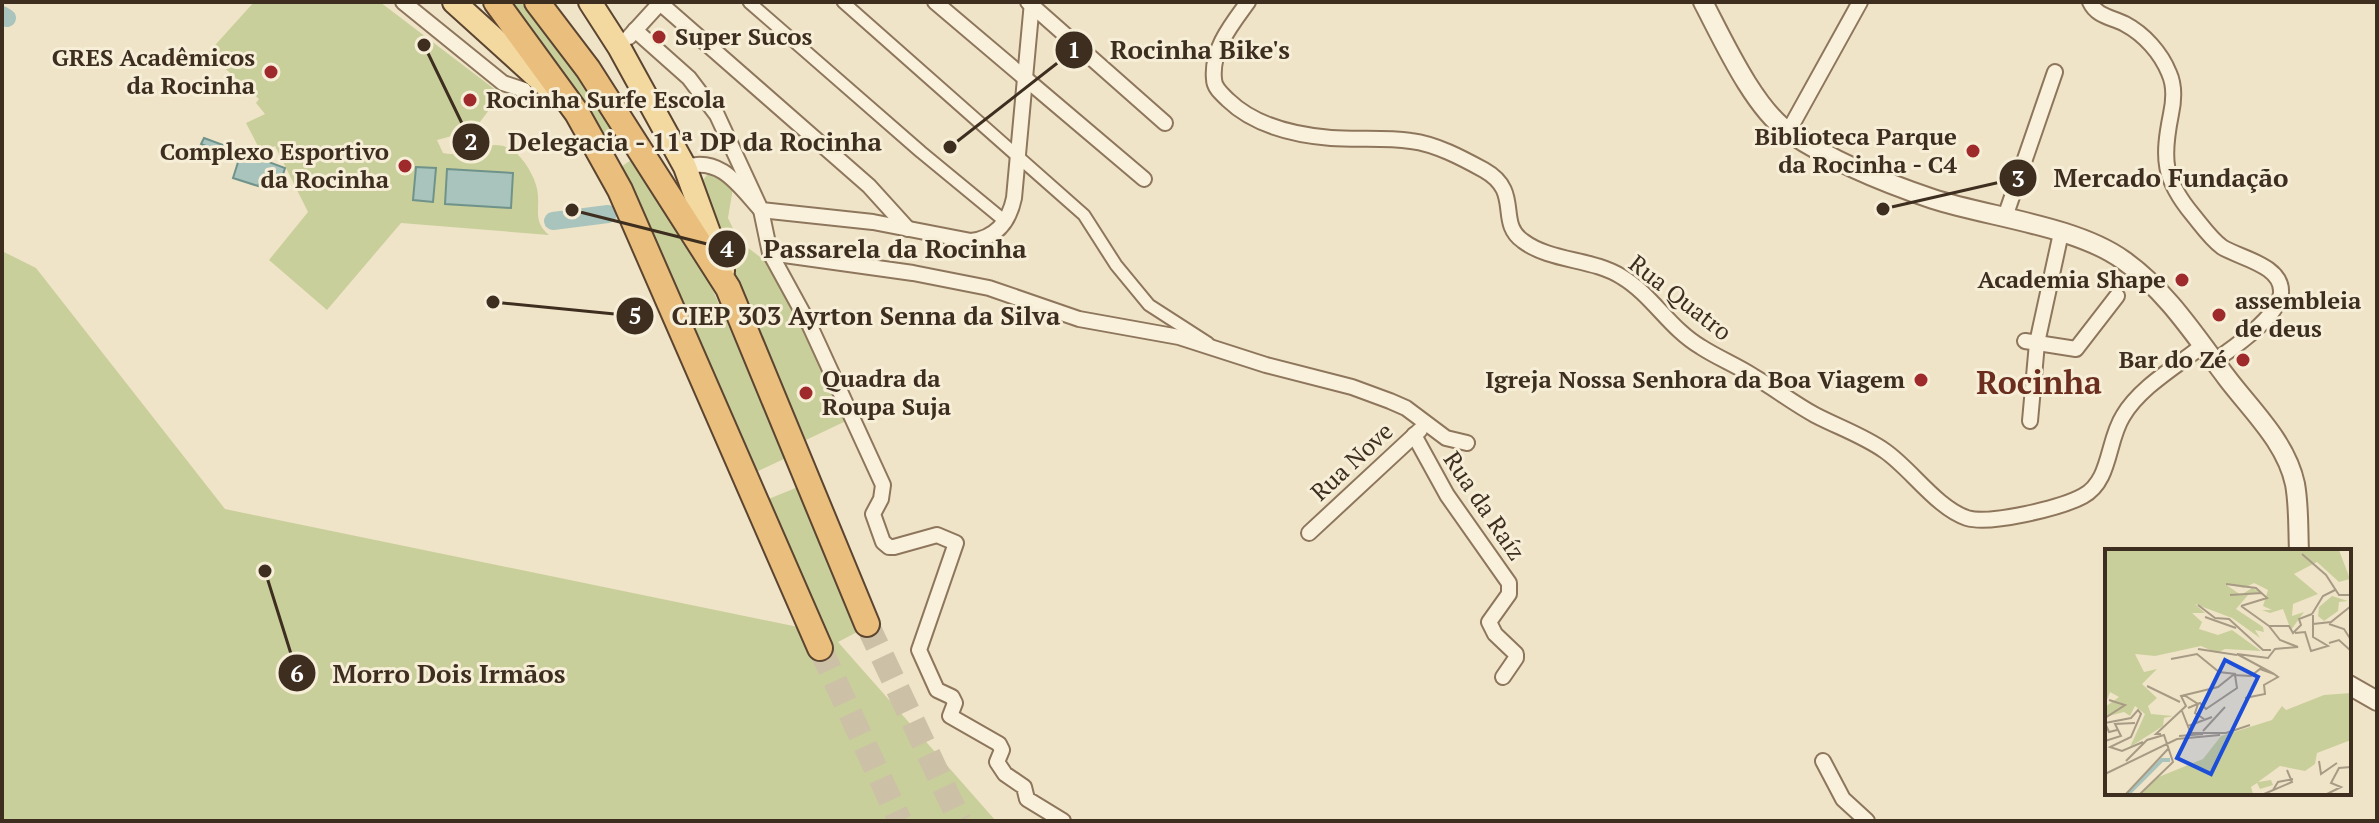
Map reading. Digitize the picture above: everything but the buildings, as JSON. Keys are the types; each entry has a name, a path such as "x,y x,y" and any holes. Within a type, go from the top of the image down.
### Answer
{"highway":[{"path":"496,2 577,113 620,190 820,648"},
{"path":"537,2 588,69 728,288 867,624"}],"main road":[{"path":"454,2 577,113"},
{"path":"590,2 627,39 685,167 728,288"}],"street":[{"path":"403,2 503,83 524,90"},
{"path":"908,229 869,186 660,2 627,39 674,64 703,93 735,150 761,210 770,253 810,326 883,485 881,499 873,514 883,542 894,547 937,535 956,543 919,650 937,690 954,699 950,716 999,744 1002,750 997,762 1005,774 1024,787 1027,799 1063,821"},
{"path":"749,2 1006,222"},
{"path":"843,2 1084,215 1116,265 1149,305 1219,351"},
{"path":"935,2 1144,179"},
{"name":"Rua Quatro","path":"1248,2 1221,41 1214,74 1216,88 1235,107 1263,123 1299,134 1333,139 1412,141 1429,145 1482,169 1499,180 1506,191 1510,222 1518,238 1542,251 1594,264 1619,275 1689,339 1810,412 1880,447 1948,507 1967,518 2010,517 2066,503 2089,492 2100,481 2115,431 2126,411 2208,354"},
{"path":"1703,2 1751,88 1788,132 1879,178 1933,199 2086,240 2121,258 2146,278 2283,451 2295,483 2299,549"},
{"path":"1788,132 1860,2"},
{"path":"2090,2 2099,13 2134,29 2155,49 2171,76 2174,101 2165,164 2171,185 2218,244 2266,268 2280,285 2278,301 2243,342 2208,354"},
{"path":"685,167 697,163 724,170 761,210 810,213 971,241 994,234 1006,222 1014,198 1020,157 1031,3"},
{"path":"1031,3 1165,123"},
{"path":"2005,217 2055,72"},
{"path":"2030,421 2031,342 2061,233"},
{"path":"770,253 913,273 989,288 1079,319 1179,337 1352,387 1406,408 1420,430 1467,443"},
{"path":"2031,342 2076,349 2117,296"},
{"name":"Rua Nove","path":"1309,533 1420,430"},
{"name":"Rua da Raíz","path":"1420,430 1447,495 1509,583 1509,594 1489,622 1495,634 1516,654 1503,677"},
{"path":"2351,686 2377,701"},
{"path":"1823,761 1843,799 1867,821"}],"green space":[{"name":"Complexo Esportivo da Rocinha","path":"254,2 380,2 501,94 474,130 437,140 443,153 461,153 497,145 515,152 534,178 539,221 549,235 401,223 327,310 269,260 308,212 275,146 261,152 246,123 265,114 256,103 259,99 208,53"},
{"path":"510,2 522,2 615,128 607,145 569,85"},
{"path":"634,158 697,254 786,458 754,473 684,307 618,169"},
{"path":"724,172 733,188 728,218 739,241 776,269 848,420 806,440 737,286 700,183 709,173"},
{"path":"2,251 36,268 225,509 827,633 766,500 798,487 859,631 838,642 996,821 2,821"}],"water":[{"path":"204,138 285,168 280,184 261,178 258,186 233,178 239,159 201,144"},
{"path":"416,167 436,168 433,202 413,200"},
{"path":"447,169 513,173 511,208 445,204"}],"waterway":[{"path":"2,15 7,18"},
{"path":"553,221 608,214"}],"tunnel":[{"path":"867,624 960,821"},
{"path":"820,648 900,821"}],"place":[{"name":"Super Sucos","path":"659,37"},
{"name":"Delegacia - 11ª DP da Rocinha","path":"424,45"},
{"name":"GRES Acadêmicos da Rocinha","path":"271,72"},
{"name":"Rocinha Surfe Escola","path":"470,100"},
{"name":"Rocinha Bike's","path":"950,147"},
{"name":"Biblioteca Parque da Rocinha - C4","path":"1973,151"},
{"name":"Complexo Esportivo da Rocinha","path":"405,166"},
{"name":"Mercado Fundação","path":"1883,209"},
{"name":"Passarela da Rocinha","path":"572,210"},
{"name":"Academia Shape","path":"2182,280"},
{"name":"CIEP 303 Ayrton Senna da Silva","path":"493,302"},
{"name":"assembleia de deus","path":"2219,315"},
{"name":"Bar do Zé","path":"2243,360"},
{"name":"Igreja Nossa Senhora da Boa Viagem","path":"1921,380"},
{"name":"Quadra da Roupa Suja","path":"806,393"},
{"name":"Morro Dois Irmãos","path":"265,571"}],"district":[{"name":"Rocinha","path":"2039,383"}]}
